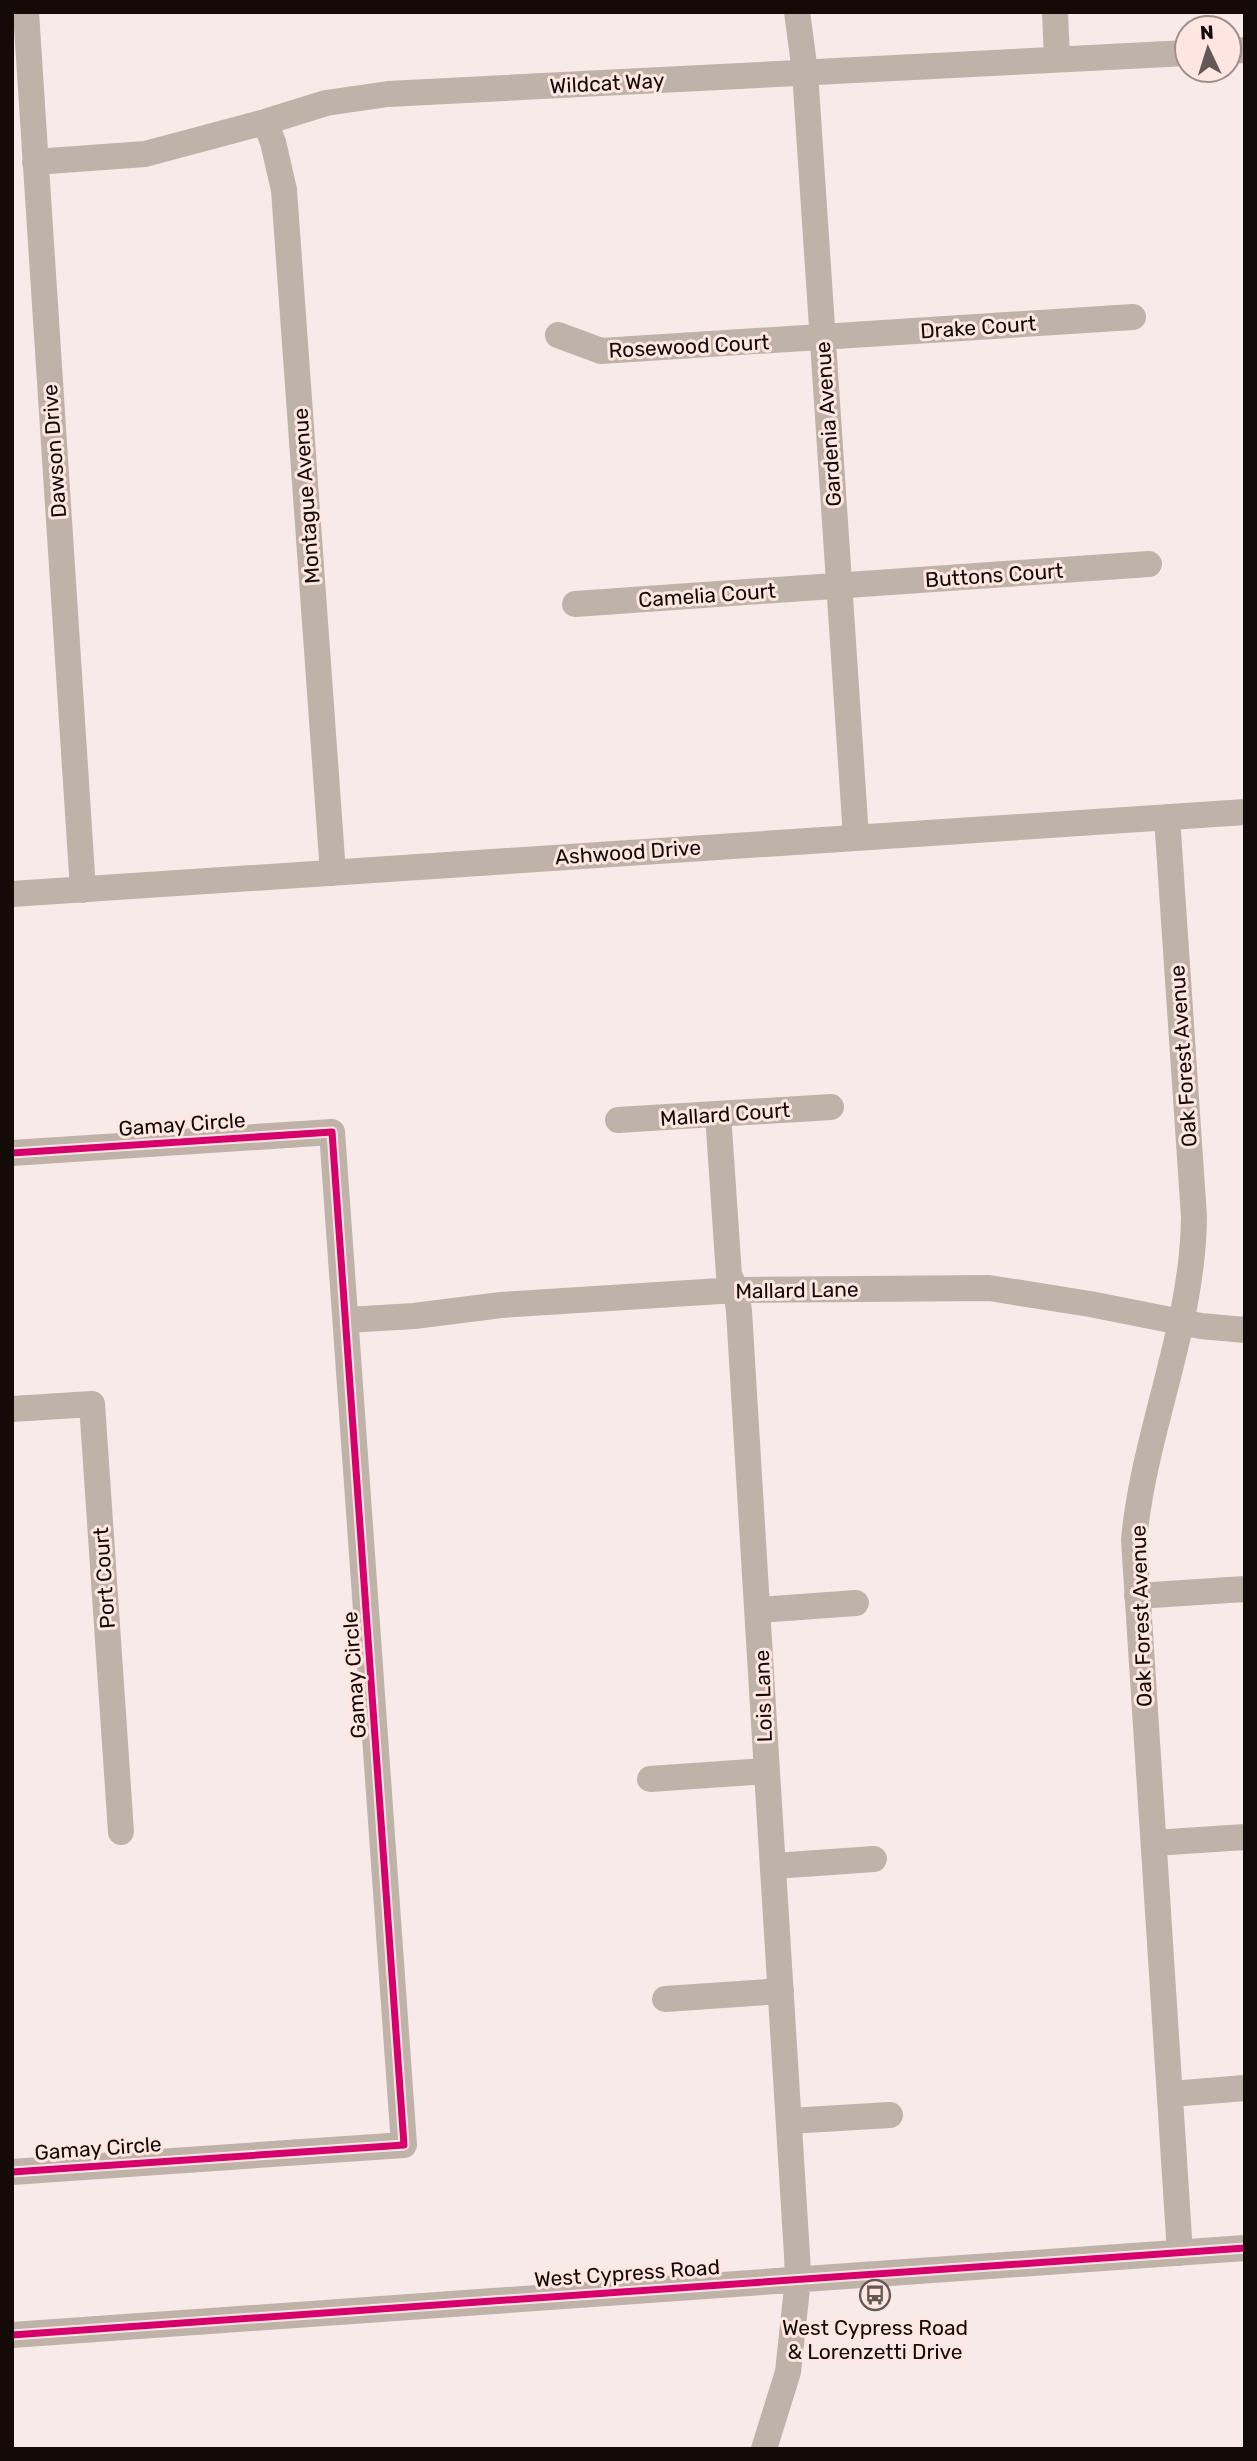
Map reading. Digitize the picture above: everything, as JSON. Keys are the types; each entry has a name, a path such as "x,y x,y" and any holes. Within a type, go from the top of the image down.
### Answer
{"street":[{"name":"Dawson Drive","path":"26,12 83,890"},
{"name":"Gardenia Avenue","path":"797,12 804,72 856,837"},
{"path":"1055,12 1057,59"},
{"name":"Wildcat Way","path":"35,162 145,154 326,103 388,94 1173,54"},
{"name":"Montague Avenue","path":"265,122 273,142 284,190 332,873"},
{"name":"Drake Court","path":"822,338 1133,317"},
{"name":"Rosewood Court","path":"558,335 601,351 822,338"},
{"name":"Buttons Court","path":"838,586 1149,565"},
{"name":"Camelia Court","path":"575,604 838,586"},
{"name":"Ashwood Drive","path":"12,894 1245,812"},
{"name":"Oak Forest Avenue","path":"1167,817 1194,1217 1190,1280 1137,1514 1134,1540 1180,2253"},
{"name":"Mallard Court","path":"618,1120 831,1107"},
{"name":"Lois Lane","path":"718,1114 729,1275 736,1290 739,1311 798,2279 788,2372 764,2449"},
{"name":"Gamay Circle","path":"12,1153 332,1132 404,2145 12,2172"},
{"name":"Mallard Lane","path":"347,1320 501,1306 736,1290 989,1288 1245,1331"},
{"name":"Port Court","path":"12,1409 92,1404 121,1832"},
{"path":"1137,1596 1245,1589"},
{"path":"759,1610 856,1603"},
{"path":"650,1779 766,1771"},
{"path":"1154,1843 1245,1837"},
{"path":"774,1866 874,1858"},
{"path":"665,1999 781,1991"},
{"path":"1171,2094 1245,2088"},
{"path":"789,2120 890,2115"},
{"name":"West Cypress Road","path":"12,2334 1245,2248"}],"cycle path":[{"path":"12,1153 332,1132 404,2145 12,2172"},
{"path":"12,2335 1245,2248"}],"place":[{"name":"West Cypress Road & Lorenzetti Drive","path":"875,2295"}]}
